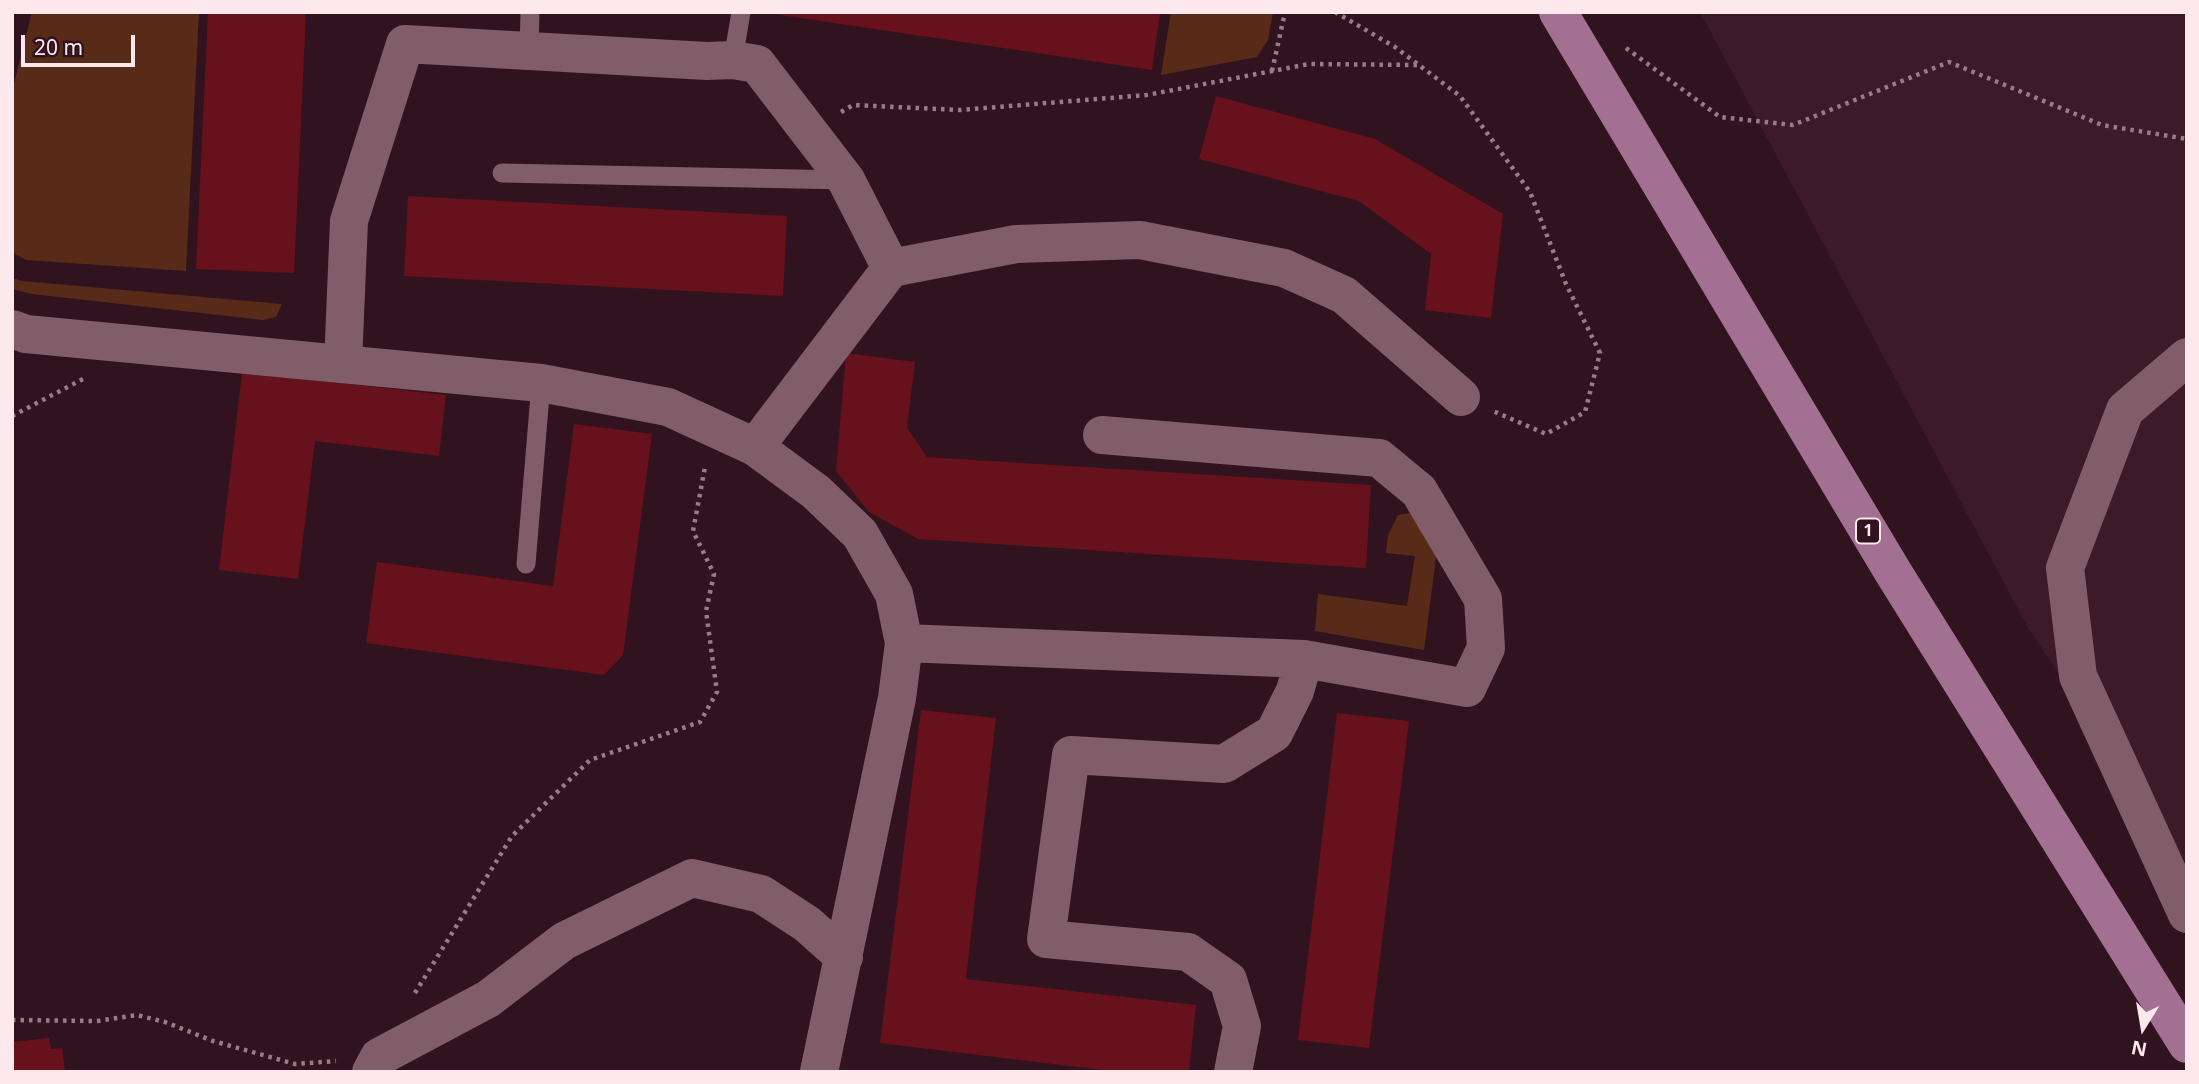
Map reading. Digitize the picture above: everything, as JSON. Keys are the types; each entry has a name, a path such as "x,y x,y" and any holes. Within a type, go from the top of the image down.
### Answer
{"main road":[{"name":"1","path":"1559,12 1892,572 2187,1044"}],"street":[{"path":"343,364 349,221 405,44 707,61 733,60 757,64 846,180 891,268"},
{"path":"755,447 891,268 1016,244 1140,240 1284,268 1344,295 1461,397"},
{"path":"12,329 26,334 541,383 668,407 755,447 816,492 860,534 894,594 904,643 897,698 819,1072"},
{"path":"2187,357 2125,410 2065,568 2078,676 2187,914"},
{"path":"904,643 1304,659 1467,688 1486,648 1483,599 1419,491 1379,458 1102,435"},
{"path":"1233,1072 1242,1026 1228,980 1188,952 1046,939 1072,755 1224,764 1274,733 1295,691 1304,659"},
{"path":"375,1064 488,999 564,941 692,878 761,894 807,924 844,957"}],"lane":[{"path":"528,52 530,12"},
{"path":"733,60 741,12"},
{"path":"502,173 846,180"},
{"path":"526,565 541,383"}],"path":[{"path":"1272,71 1285,12"},
{"path":"1335,12 1395,47 1460,96 1530,192 1566,284 1600,353 1585,412 1546,434 1461,397"},
{"path":"1621,45 1720,117 1793,125 1949,62 2102,125 2187,139"},
{"path":"808,131 853,105 960,110 1147,95 1309,64 1419,65"},
{"path":"410,1002 512,836 590,760 700,722 717,692 706,611 714,574 693,531 713,428"},
{"path":"12,1020 97,1021 137,1015 295,1065 375,1064"}],"shaded area":[{"path":"32,12 199,12 186,271 26,260 12,252 12,92"},
{"path":"1171,12 1273,12 1268,40 1257,57 1161,75"},
{"path":"1700,12 2187,12 2187,864 2028,628"},
{"path":"12,278 282,304 276,317 263,320 32,294 12,289"},
{"path":"1414,512 1437,550 1424,650 1315,631 1318,594 1407,606 1415,556 1386,553 1388,535 1398,515"}],"building":[{"path":"208,12 306,12 294,273 196,269"},
{"path":"781,12 1160,12 1152,70 780,15"},
{"path":"1216,96 1375,139 1503,214 1491,318 1425,310 1431,254 1359,201 1199,159"},
{"path":"408,196 787,216 783,296 404,276"},
{"path":"846,353 915,362 907,427 927,457 1371,485 1366,568 918,539 869,512 836,471"},
{"path":"242,372 446,395 439,456 315,441 298,579 219,570"},
{"path":"574,424 652,434 623,655 604,675 366,643 377,562 553,586"},
{"path":"921,710 996,718 966,979 1196,1005 1189,1072 1119,1072 880,1043"},
{"path":"1337,713 1409,721 1369,1048 1298,1040"},
{"path":"49,1038 51,1049 62,1048 65,1072 12,1072 12,1042"}]}
